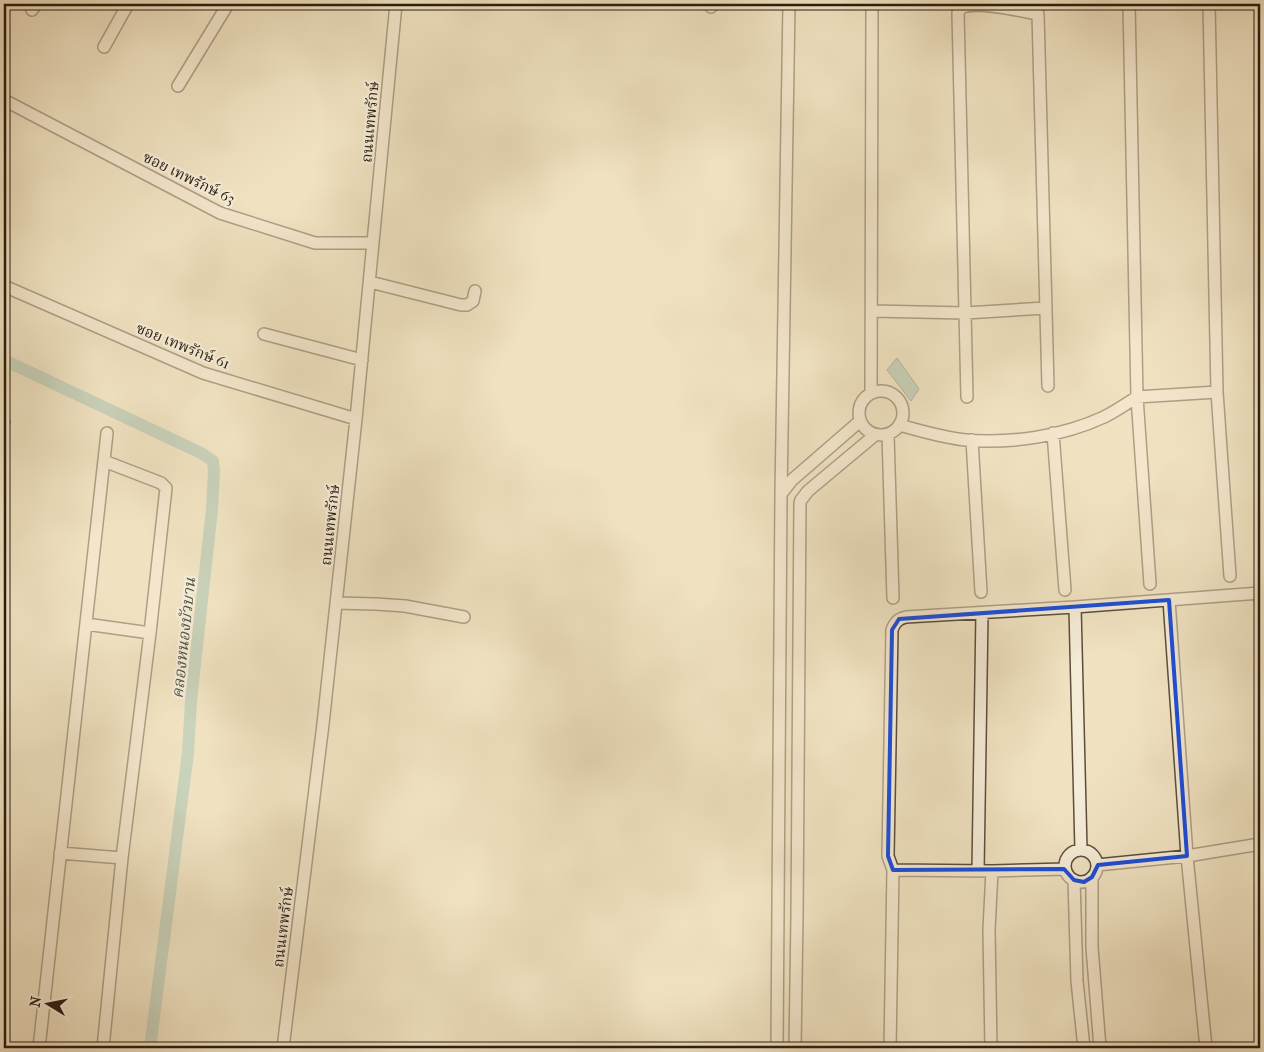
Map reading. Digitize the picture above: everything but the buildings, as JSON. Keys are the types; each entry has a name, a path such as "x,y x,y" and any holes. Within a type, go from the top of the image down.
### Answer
{"street":[{"path":"104,47 128,4"},
{"path":"178,86 228,4"},
{"name":"ถนนเทพรักษ์","path":"283,1048 322,734 370,282 396,4"},
{"path":"777,1048 788,4"},
{"path":"871,393 872,4"},
{"path":"1128,4 1137,397 1150,584"},
{"path":"1209,4 1217,392 1230,576"},
{"path":"968,397 958,14 961,8 968,5 1000,7 1038,14 1048,386"},
{"name":"ซอย เทพรักษ์ 63","path":"4,100 220,213 315,243 373,243"},
{"path":"370,282 461,306 473,301 475,291"},
{"name":"ซอย เทพรักษ์ 61","path":"4,286 202,373 356,419"},
{"path":"872,311 966,313 1046,308"},
{"path":"264,334 362,360"},
{"path":"878,391 892,394 901,404 903,411 900,425 888,435 875,435 866,430 860,421 859,410 861,403 871,393 878,391"},
{"path":"900,425 940,436 972,440 1015,440 1054,433 1086,424 1105,416 1137,397 1217,392"},
{"path":"782,494 792,480 860,421"},
{"path":"39,1048 107,432"},
{"path":"1054,433 1065,590"},
{"path":"795,1048 800,503 808,491 875,435"},
{"path":"888,435 894,598"},
{"path":"972,440 980,592"},
{"path":"103,1048 122,858 166,488 161,483 104,461"},
{"path":"782,494 800,503"},
{"path":"890,1048 893,870 888,856 892,630 895,623 899,619 906,617 1260,593 1260,599"},
{"path":"1169,600 1187,856 1206,1048"},
{"path":"336,603 405,606 464,616"},
{"path":"1075,607 1081,850"},
{"path":"978,871 982,613"},
{"path":"86,624 150,633"},
{"path":"1097,865 1187,856 1260,844"},
{"path":"1081,850 1090,853 1096,860 1097,865 1095,874 1084,882 1070,877 1066,868 1069,856 1073,852 1081,850"},
{"path":"60,853 122,858"},
{"path":"893,870 992,871 1066,868"},
{"path":"990,1048 989,929 992,871"},
{"path":"1092,877 1092,947 1100,1048"},
{"path":"1074,880 1077,981 1084,1048"},
{"path":"778,916 797,916"}],"lane":[{"path":"4,433 7,422"}],"highlighted area":[{"path":"1169,600 1187,856 1098,865 1092,877 1084,882 1074,880 1064,869 893,870 888,856 892,630 899,619"}],"water":[{"path":"897,358 919,389 911,401 887,370"}],"waterway":[{"name":"คลองหนองบัวบาน","path":"4,360 201,453 213,461 212,509 191,701 188,753 150,1048"}]}
